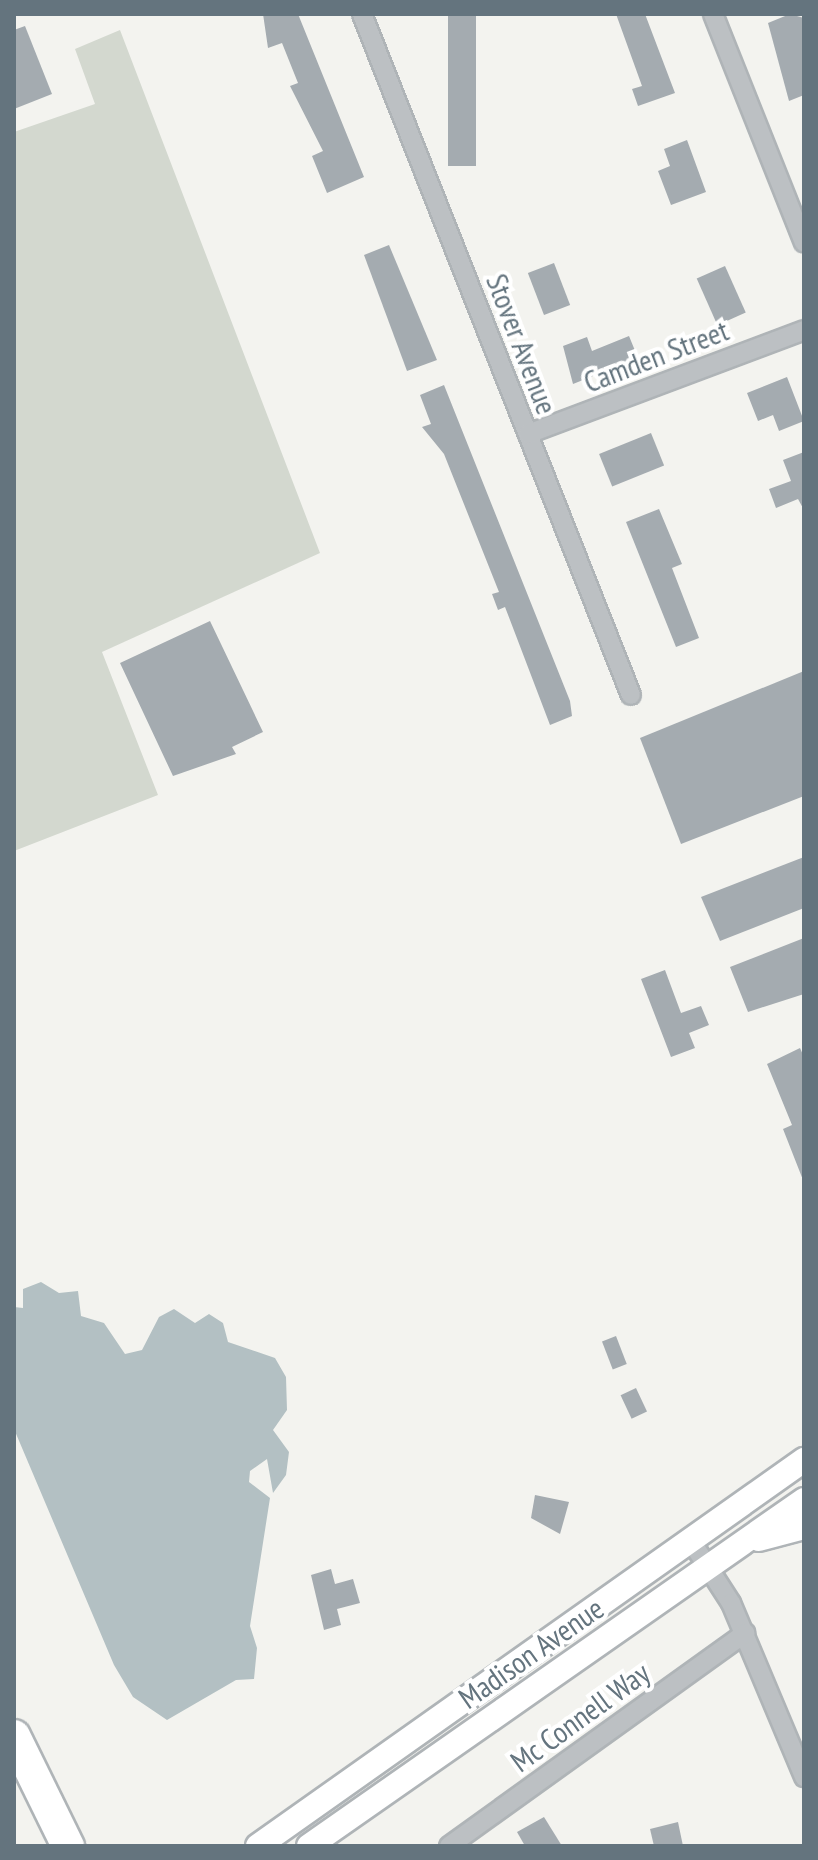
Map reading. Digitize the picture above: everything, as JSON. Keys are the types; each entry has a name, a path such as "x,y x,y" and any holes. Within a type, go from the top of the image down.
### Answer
{"highway":[{"path":"14,1736 68,1846"}],"main road":[{"name":"Madison Avenue","path":"258,1846 804,1460"},
{"path":"734,1510 804,1492"},
{"name":"Madison Avenue","path":"309,1846 804,1500"},
{"path":"742,1544 804,1527"}],"street":[{"name":"Stover Avenue","path":"362,14 631,695"},
{"path":"713,14 804,243"},
{"name":"Camden Street","path":"528,434 804,330"},
{"path":"691,1541 708,1565 745,1633 804,1777"},
{"name":"Mc Connell Way","path":"449,1846 745,1633"}],"shaded area":[{"path":"120,30 320,553 102,652 158,795 14,851 14,132 95,104 75,49"},
{"path":"41,1282 59,1293 78,1291 81,1316 104,1323 125,1354 142,1350 159,1317 174,1309 195,1323 209,1314 223,1323 228,1342 275,1358 286,1377 287,1410 273,1430 289,1452 286,1475 273,1493 267,1459 250,1471 249,1482 270,1498 250,1626 257,1648 254,1679 236,1680 167,1720 133,1697 114,1665 14,1429 14,1307 23,1308 23,1289"}],"building":[{"path":"263,14 298,14 364,177 327,193 312,156 323,151 290,86 298,83 282,43 268,48"},
{"path":"448,14 476,14 476,166 448,166"},
{"path":"616,14 645,14 675,93 638,106 632,89 642,86"},
{"path":"790,14 804,18 804,95 789,101 768,23"},
{"path":"25,26 52,94 14,109 14,30"},
{"path":"687,140 706,192 671,205 658,171 670,166 664,149"},
{"path":"389,245 437,360 407,371 364,255"},
{"path":"554,263 570,305 544,315 528,273"},
{"path":"725,266 746,313 717,325 697,279"},
{"path":"629,336 638,358 573,384 563,346 587,337 592,351"},
{"path":"787,377 804,421 779,431 773,415 758,421 747,393"},
{"path":"444,385 570,701 572,716 550,725 505,607 498,610 492,594 499,592 444,454 422,427 431,424 420,395"},
{"path":"651,433 664,465 612,486 599,454"},
{"path":"804,452 804,510 798,499 776,508 769,489 791,481 783,460"},
{"path":"659,509 682,564 672,568 699,638 676,647 626,522"},
{"path":"210,621 263,732 232,747 236,754 173,776 120,663"},
{"path":"804,671 804,796 681,844 640,738"},
{"path":"804,857 804,908 720,941 701,897"},
{"path":"804,938 804,994 748,1012 730,967"},
{"path":"665,970 681,1013 701,1006 709,1025 689,1033 695,1048 671,1057 641,979"},
{"path":"800,1048 804,1057 803,1180 783,1129 792,1125 767,1064"},
{"path":"616,1336 627,1364 613,1369 602,1341"},
{"path":"636,1388 647,1412 632,1419 621,1395"},
{"path":"535,1495 569,1502 560,1534 531,1518"},
{"path":"331,1569 335,1584 353,1579 360,1603 337,1609 341,1625 324,1630 311,1575"},
{"path":"544,1817 562,1846 525,1846 517,1832"},
{"path":"678,1822 683,1846 654,1846 650,1829"}]}
